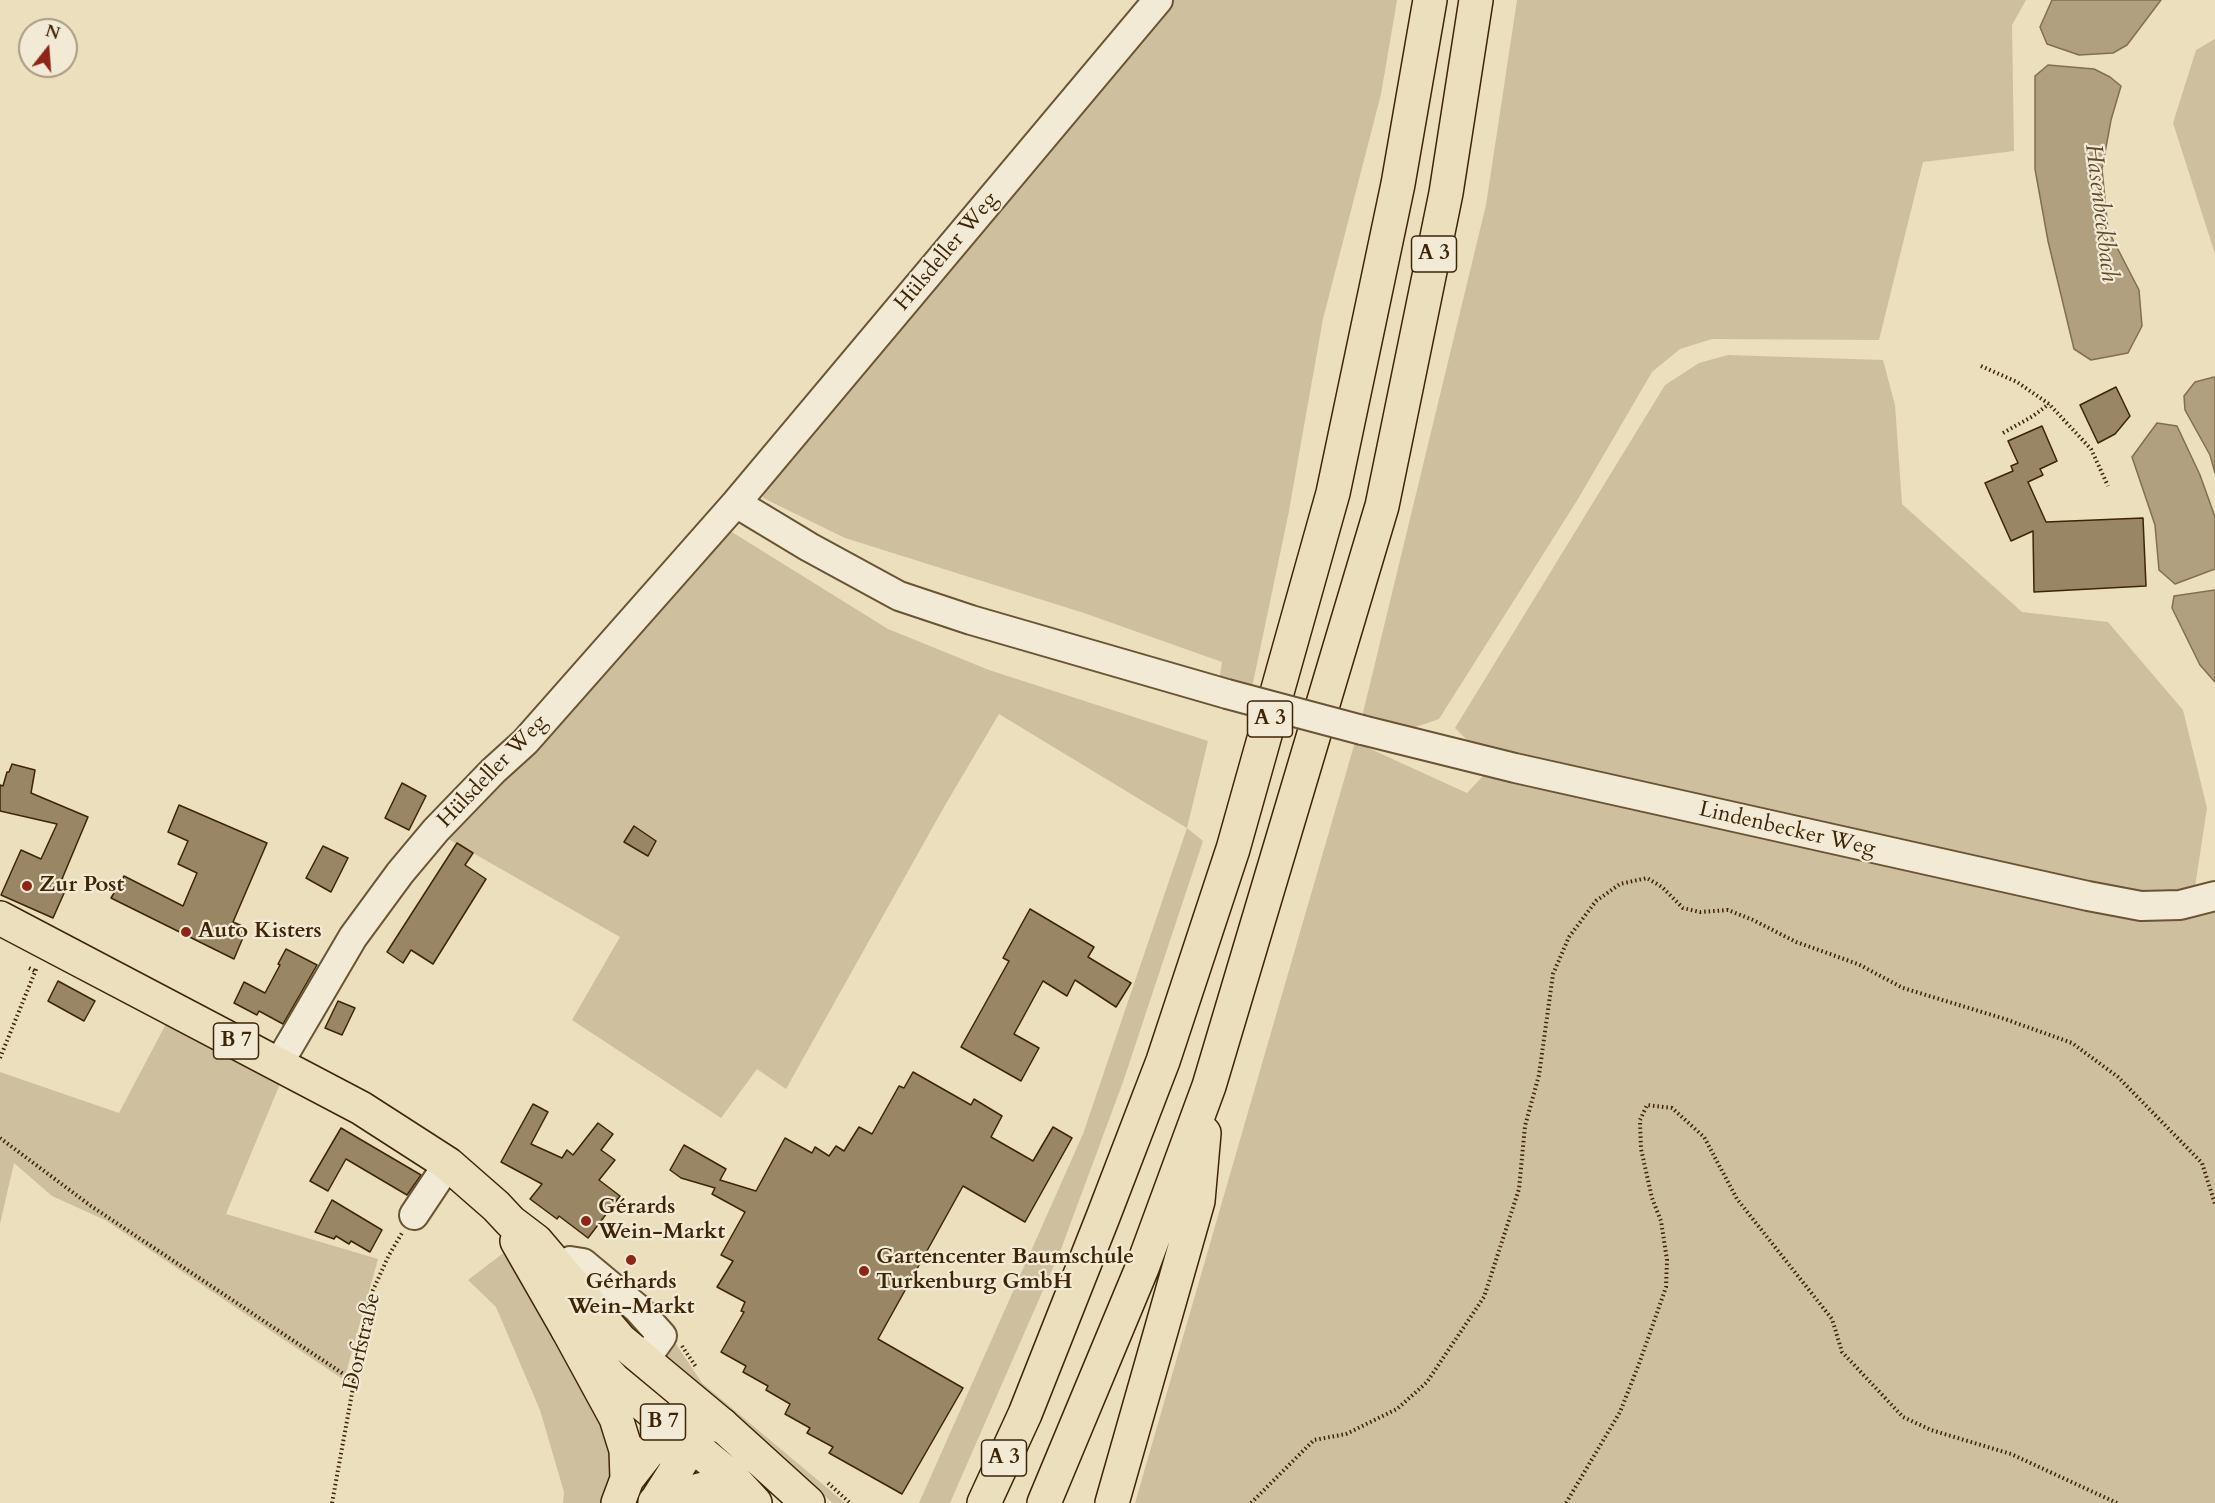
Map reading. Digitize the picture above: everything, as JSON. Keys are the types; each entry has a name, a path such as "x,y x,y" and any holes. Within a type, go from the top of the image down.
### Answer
{"main road":[{"name":"A 3","path":"984,1503 1025,1414 1103,1217 1162,1061 1233,849 1333,493 1398,184 1430,0"},
{"name":"A 3","path":"1044,1503 1142,1268 1209,1086 1382,506 1446,193 1476,0"},
{"name":"B 7","path":"0,918 361,1108 448,1164 488,1198 511,1222 518,1242 553,1280 644,1360 685,1424 750,1498"},
{"path":"1112,1503 1198,1201 1209,1086"},
{"name":"B 7","path":"553,1280 576,1338 614,1380 685,1424"},
{"path":"576,1338 612,1363 624,1367 634,1367 644,1360"},
{"path":"576,1338 616,1418 626,1450 622,1491"},
{"path":"622,1491 648,1452 685,1424 722,1425 808,1503"},
{"path":"655,1503 688,1451 685,1424"},
{"path":"655,1503 711,1487 750,1498"}],"street":[{"name":"Hülsdeller Weg","path":"279,1063 353,937 400,873 436,830 493,771 525,742 736,503 1158,0"},
{"name":"Lindenbecker Weg","path":"736,503 809,547 899,596 970,620 1227,694 1362,730 1527,771 2088,896 2151,906 2180,906 2215,896"},
{"path":"414,1215 448,1164"}],"path":[{"path":"1981,366 2017,382 2049,405 2091,449 2108,486"},
{"path":"2003,433 2049,405"},
{"path":"1251,1503 1314,1440 1346,1434 1397,1409 1427,1382 1484,1297 1519,1189 1525,1126 1539,1075 1554,974 1569,937 1596,901 1620,884 1647,878 1662,887 1683,908 1700,912 1728,910 1796,942 1858,964 1903,988 2005,1019 2072,1043 2118,1077 2202,1163 2215,1204"},
{"path":"0,1058 35,971 29,968"},
{"path":"1566,1503 1620,1412 1640,1364 1666,1287 1667,1260 1661,1221 1652,1198 1641,1149 1640,1120 1647,1105 1672,1108 1704,1137 1737,1199 1832,1319 1842,1352 1903,1417 1931,1430 2012,1455 2117,1503"},
{"path":"0,1138 91,1206 354,1381"},
{"name":"Dorfstraße","path":"332,1503 373,1290 389,1255 414,1215"}],"shaded area":[{"path":"1170,0 1397,0 1381,94 1323,319 1288,516 1250,697 1219,682 1222,662 1084,613 845,538 763,498 765,480"},
{"path":"1517,0 2026,0 2012,25 2014,151 1923,162 1879,340 1712,339 1680,349 1652,372 1578,499 1439,719 1404,731 1362,717 1486,205"},
{"path":"2215,39 2215,254 2173,123 2196,50"},
{"path":"1728,355 1883,360 1895,405 1902,504 2022,612 2108,622 2183,710 2207,808 2194,893 2095,891 1477,750 1455,728 1665,385 1699,363"},
{"path":"727,529 888,629 989,670 1208,741 1187,828 999,714 944,807 786,1089 757,1069 721,1118 572,1020 620,937 445,837"},
{"path":"1355,742 1467,793 1483,776 2091,912 2191,917 2215,912 2215,1503 1135,1503"},
{"path":"1187,828 1203,841 1123,1082 1061,1249 950,1503 919,1503 1083,1134"},
{"path":"168,1020 282,1079 226,1214 378,1259 344,1380 105,1220 52,1196 14,1163 0,1224 0,1072 119,1113"},
{"path":"506,1251 618,1448 608,1503 563,1503 564,1492 540,1410 496,1307 468,1280"},
{"path":"674,1341 702,1383 845,1503 833,1503 667,1362 664,1356"}],"water":[{"path":"2052,0 2161,0 2127,45 2113,53 2079,55 2047,44 2040,27"},
{"name":"Hasenbeckbach","path":"2048,65 2094,69 2121,86 2111,120 2102,169 2108,230 2139,290 2142,326 2128,353 2091,360 2074,349 2048,241 2035,169 2035,76"},
{"path":"2214,377 2215,473 2210,455 2185,410 2184,396 2195,382"},
{"path":"2157,423 2177,426 2200,475 2215,517 2215,569 2175,584 2159,570 2155,525 2132,457"},
{"path":"2215,590 2215,682 2200,665 2172,608 2174,596"}],"building":[{"path":"2116,387 2130,416 2115,434 2098,443 2080,405"},
{"path":"2042,426 2057,461 2040,469 2043,475 2028,482 2046,522 2143,518 2146,586 2034,592 2033,531 2011,541 1985,483 2013,471 2011,466 2018,463 2008,441"},
{"path":"12,764 35,770 31,793 88,817 62,879 69,882 53,918 1,895 21,850 41,859 57,824 0,811 0,785 3,786"},
{"path":"402,783 426,796 409,830 385,818"},
{"path":"179,805 267,843 233,922 247,928 234,959 111,898 124,876 183,906 197,873 178,864 188,841 168,832"},
{"path":"634,826 656,841 648,856 624,842"},
{"path":"457,843 473,853 465,865 486,879 433,964 411,950 403,963 387,952"},
{"path":"323,846 348,858 331,892 306,878"},
{"path":"1030,909 1094,947 1088,957 1131,983 1116,1007 1075,980 1067,996 1043,981 1014,1034 1039,1048 1021,1081 961,1047 1009,961 1003,958"},
{"path":"286,949 317,965 283,1024 259,1011 257,1015 234,1003 244,982 265,993"},
{"path":"58,981 95,1001 84,1021 48,1001"},
{"path":"338,1001 355,1008 342,1035 325,1028"},
{"path":"913,1072 971,1105 974,1099 1002,1116 991,1137 1033,1161 1053,1127 1072,1138 1025,1222 963,1186 878,1339 963,1388 902,1494 829,1453 833,1447 807,1433 810,1428 785,1414 790,1404 766,1390 768,1386 743,1372 746,1366 721,1352 744,1312 741,1311 745,1302 717,1287 733,1261 721,1255 745,1212 712,1194 715,1188 681,1178 670,1170 684,1145 726,1169 720,1180 756,1191 785,1138 812,1153 815,1147 829,1156 836,1146 844,1151 859,1127 872,1134 899,1086 904,1088"},
{"path":"533,1104 548,1112 531,1144 562,1158 567,1150 573,1155 598,1123 613,1134 601,1150 615,1160 599,1180 620,1196 588,1238 559,1216 557,1219 530,1199 542,1184 501,1162"},
{"path":"341,1128 421,1175 407,1195 346,1159 328,1191 310,1181"},
{"path":"332,1200 382,1230 370,1252 351,1241 349,1244 336,1236 334,1239 315,1232"}],"place":[{"name":"Zur Post","path":"27,886"},
{"name":"Auto Kisters","path":"186,932"},
{"name":"Gérards Wein-Markt","path":"586,1221"},
{"name":"Gérhards Wein-Markt","path":"631,1260"},
{"name":"Gartencenter Baumschule Turkenburg GmbH","path":"864,1271"}]}
